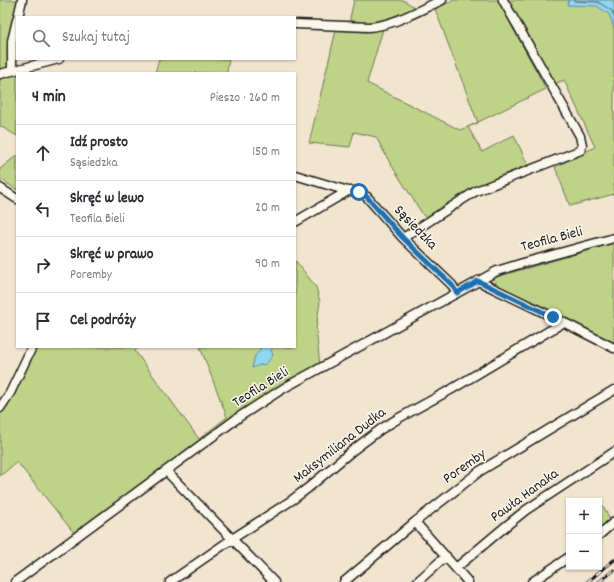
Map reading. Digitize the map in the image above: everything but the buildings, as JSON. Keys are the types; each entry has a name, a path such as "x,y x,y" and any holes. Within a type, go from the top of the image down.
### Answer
{"street":[{"path":"18,16 22,0"},
{"path":"296,24 369,27 380,26 390,24 442,0"},
{"path":"403,238 476,192 581,150 582,145 580,136 503,0"},
{"path":"12,70 12,41 16,23"},
{"path":"0,74 55,60"},
{"name":"Sąsiedzka","path":"296,175 348,191 359,192 367,197 403,238 452,285 457,293"},
{"path":"0,188 16,198"},
{"path":"296,221 348,191"},
{"name":"Teofila Bieli","path":"15,582 239,417 284,388 496,271 614,238"},
{"path":"488,276 497,290"},
{"path":"478,281 564,322 614,348"},
{"path":"553,317 552,321 554,329"},
{"name":"Maksymiliana Dudka","path":"170,582 292,500 381,429 398,418 452,389 564,322"},
{"path":"0,408 10,393 32,348"},
{"name":"Poremby","path":"344,582 415,522 480,471 614,390"},
{"name":"Pawła Hanaka","path":"456,568 526,510 614,452"},
{"path":"166,471 274,582"},
{"path":"415,522 468,582"},
{"path":"600,534 614,522"},
{"path":"417,582 446,556"},
{"path":"532,582 566,559"}],"green space":[{"path":"0,0 19,0 9,37 8,66 0,71"},
{"path":"354,0 403,0 416,8 386,21 355,25 350,22"},
{"path":"454,0 498,0 546,89 478,122 435,9"},
{"path":"508,0 614,0 614,194 570,206 555,167 595,147 564,80 555,84"},
{"path":"383,29 367,83 460,130 469,126 468,127 482,152 514,135 528,165 475,187 425,218 390,163 376,137 354,132 350,147 309,143 336,30 366,32"},
{"path":"159,60 229,60 227,72 155,72"},
{"path":"16,73 16,135 0,126 0,79"},
{"path":"16,156 16,189 2,180 0,184 0,169"},
{"path":"614,243 614,344 497,285 493,278"},
{"path":"296,261 316,287 320,302 316,328 320,366 233,417 74,533 17,462 0,476 0,414 13,393 35,348 138,348 135,351 199,439 227,417 200,348 296,348"},
{"path":"602,506 605,509 610,521 602,528"}],"water":[{"path":"569,0 614,0 614,28 609,14 597,6 567,5"},
{"path":"259,348 273,348 271,350 273,355 266,364 252,368 255,356 260,350"}],"railway":[{"path":"587,582 614,560"},
{"path":"599,582 614,570"}],"route":[{"path":"359,192 367,197 403,238 452,285 457,293 478,281 553,317"}]}
